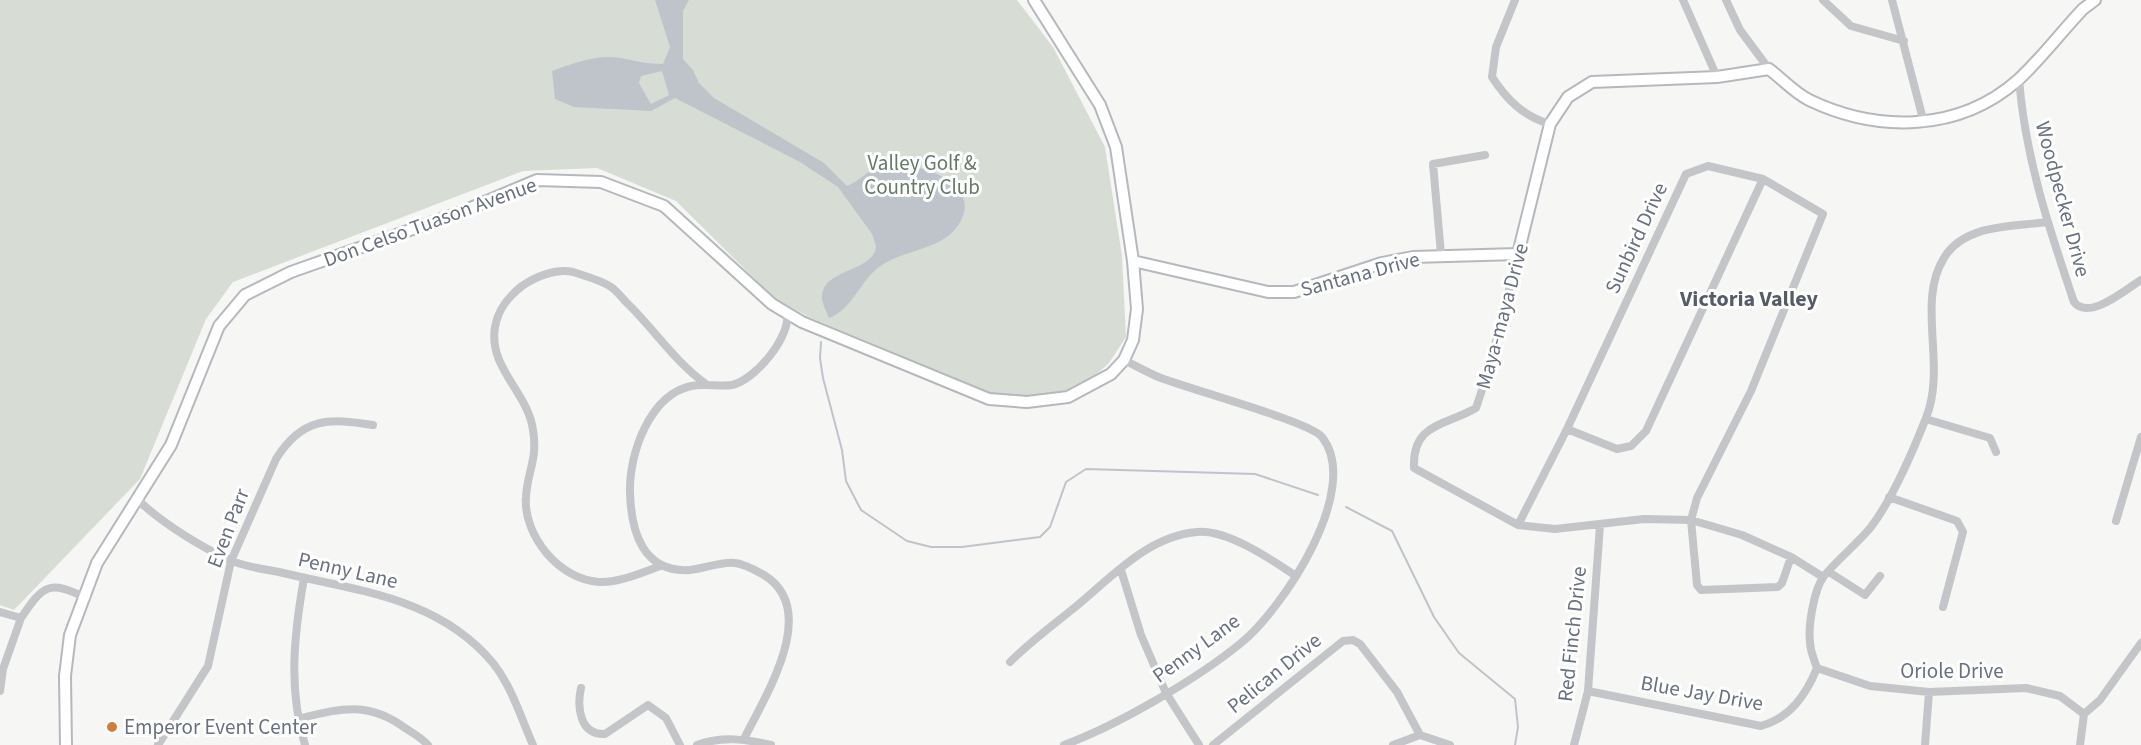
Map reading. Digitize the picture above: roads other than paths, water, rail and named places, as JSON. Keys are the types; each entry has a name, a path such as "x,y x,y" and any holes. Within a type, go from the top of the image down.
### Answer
{"street":[{"path":"1034,0 1100,105 1116,147 1133,261 1137,309 1132,340 1124,360"},
{"path":"1515,0 1496,47 1492,77 1504,97 1531,118 1550,124"},
{"path":"1683,0 1717,77"},
{"path":"1726,0 1740,30 1769,69 1807,99 1854,117 1924,123 1944,120 1984,104 2019,80 2083,9 2095,0"},
{"path":"1822,0 1851,26 1904,41"},
{"path":"1892,0 1924,123"},
{"name":"Maya-maya Drive","path":"1769,69 1717,77 1592,82 1568,97 1550,124 1490,369 1476,408 1436,424 1420,439 1413,454 1414,468 1422,475 1518,525 1556,529 1644,519 1691,520 1742,535 1865,595 1880,576"},
{"name":"Woodpecker Drive","path":"2019,80 2023,127 2047,222 2074,302 2085,309 2097,306 2141,280"},
{"path":"1441,254 1433,164 1485,156"},
{"name":"Sunbird Drive","path":"1518,525 1567,429 1686,174 1708,166 1763,179 1823,214 1751,391 1697,498 1691,520"},
{"path":"1567,429 1617,449 1631,446 1646,431 1763,179"},
{"name":"Don Celso Tuason Avenue","path":"66,745 65,676 70,635 86,598 97,563 139,501 171,445 219,326 245,295 291,272 461,212 537,180 601,182 664,206 771,304 786,313 889,359 989,399 1027,402 1068,397 1098,382 1124,360"},
{"path":"1816,668 1809,642 1811,612 1826,574 1871,526 1889,497 1926,419 1935,386 1932,297 1936,274 1944,256 1955,245 1979,231 2047,222"},
{"name":"Santana Drive","path":"1133,261 1268,292 1294,292 1382,263 1441,254 1518,254"},
{"path":"661,566 599,582 577,577 563,569 547,552 527,518 525,496 535,450 533,428 496,356 492,340 495,322 501,308 524,285 553,272 570,271 611,287 648,323 685,369 706,384"},
{"path":"744,739 770,688 788,636 789,609 781,590 753,569 734,563 691,570 671,570 650,559 640,541 632,514 630,490 634,466 648,420 655,407 679,389 706,384 733,385 762,366 772,354 787,321 786,313"},
{"name":"Penny Lane","path":"1064,745 1166,693 1242,642 1296,576 1325,519 1332,498 1330,458 1322,436 1298,424 1156,376 1124,360"},
{"path":"1926,419 1990,438 1996,452"},
{"name":"Even Parr","path":"158,745 208,666 231,561 276,459 294,435 305,428 329,420 373,425"},
{"path":"2116,521 2141,437"},
{"path":"1889,497 1957,521 1961,525 1963,532 1943,607"},
{"name":"Penny Lane","path":"139,501 165,522 231,561 392,597 434,615 469,639 493,664 508,688 533,745"},
{"path":"1691,520 1697,585 1701,590 1778,586 1782,583 1791,557"},
{"name":"Red Finch Drive","path":"1574,745 1588,691 1600,525"},
{"path":"1010,662 1031,641 1136,556 1168,538 1199,531 1228,538 1265,555 1296,576"},
{"path":"1121,570 1141,635 1166,693 1199,745"},
{"path":"304,578 295,629 292,670 297,719 305,745"},
{"path":"0,691 3,669 21,618 39,592 47,586 65,587 86,598"},
{"path":"0,612 21,618"},
{"name":"Pelican Drive","path":"1213,745 1342,641 1353,640 1360,644 1397,692 1420,735"},
{"path":"2080,745 2084,714 2100,700 2141,643"},
{"name":"Blue Jay Drive","path":"1588,691 1761,726 1777,721 1799,701 1808,690 1816,668"},
{"name":"Oriole Drive","path":"1816,668 1870,686 1929,692 2026,688 2060,696 2084,714"},
{"path":"581,688 578,706 581,719 593,731 605,734 648,705 666,718 680,745"},
{"path":"1925,745 1929,692"},
{"path":"297,719 340,708 370,709 397,721 428,745"},
{"path":"1393,745 1420,735 1450,745"},
{"path":"697,745 719,740 744,739 771,745"}],"waterway":[{"path":"821,342 820,358 823,378 842,450 846,481 861,510 907,541 931,547 962,547 1040,537 1050,527 1066,482 1086,469 1255,474 1318,495"},
{"path":"1346,507 1392,531 1434,617 1459,653 1515,699 1518,727 1515,745"}],"place":[{"name":"Emperor Event Center","path":"112,727"}],"district":[{"name":"Victoria Valley","path":"1749,299"}],"park label":[{"name":"Valley Golf & Country Club","path":"922,175"}]}
